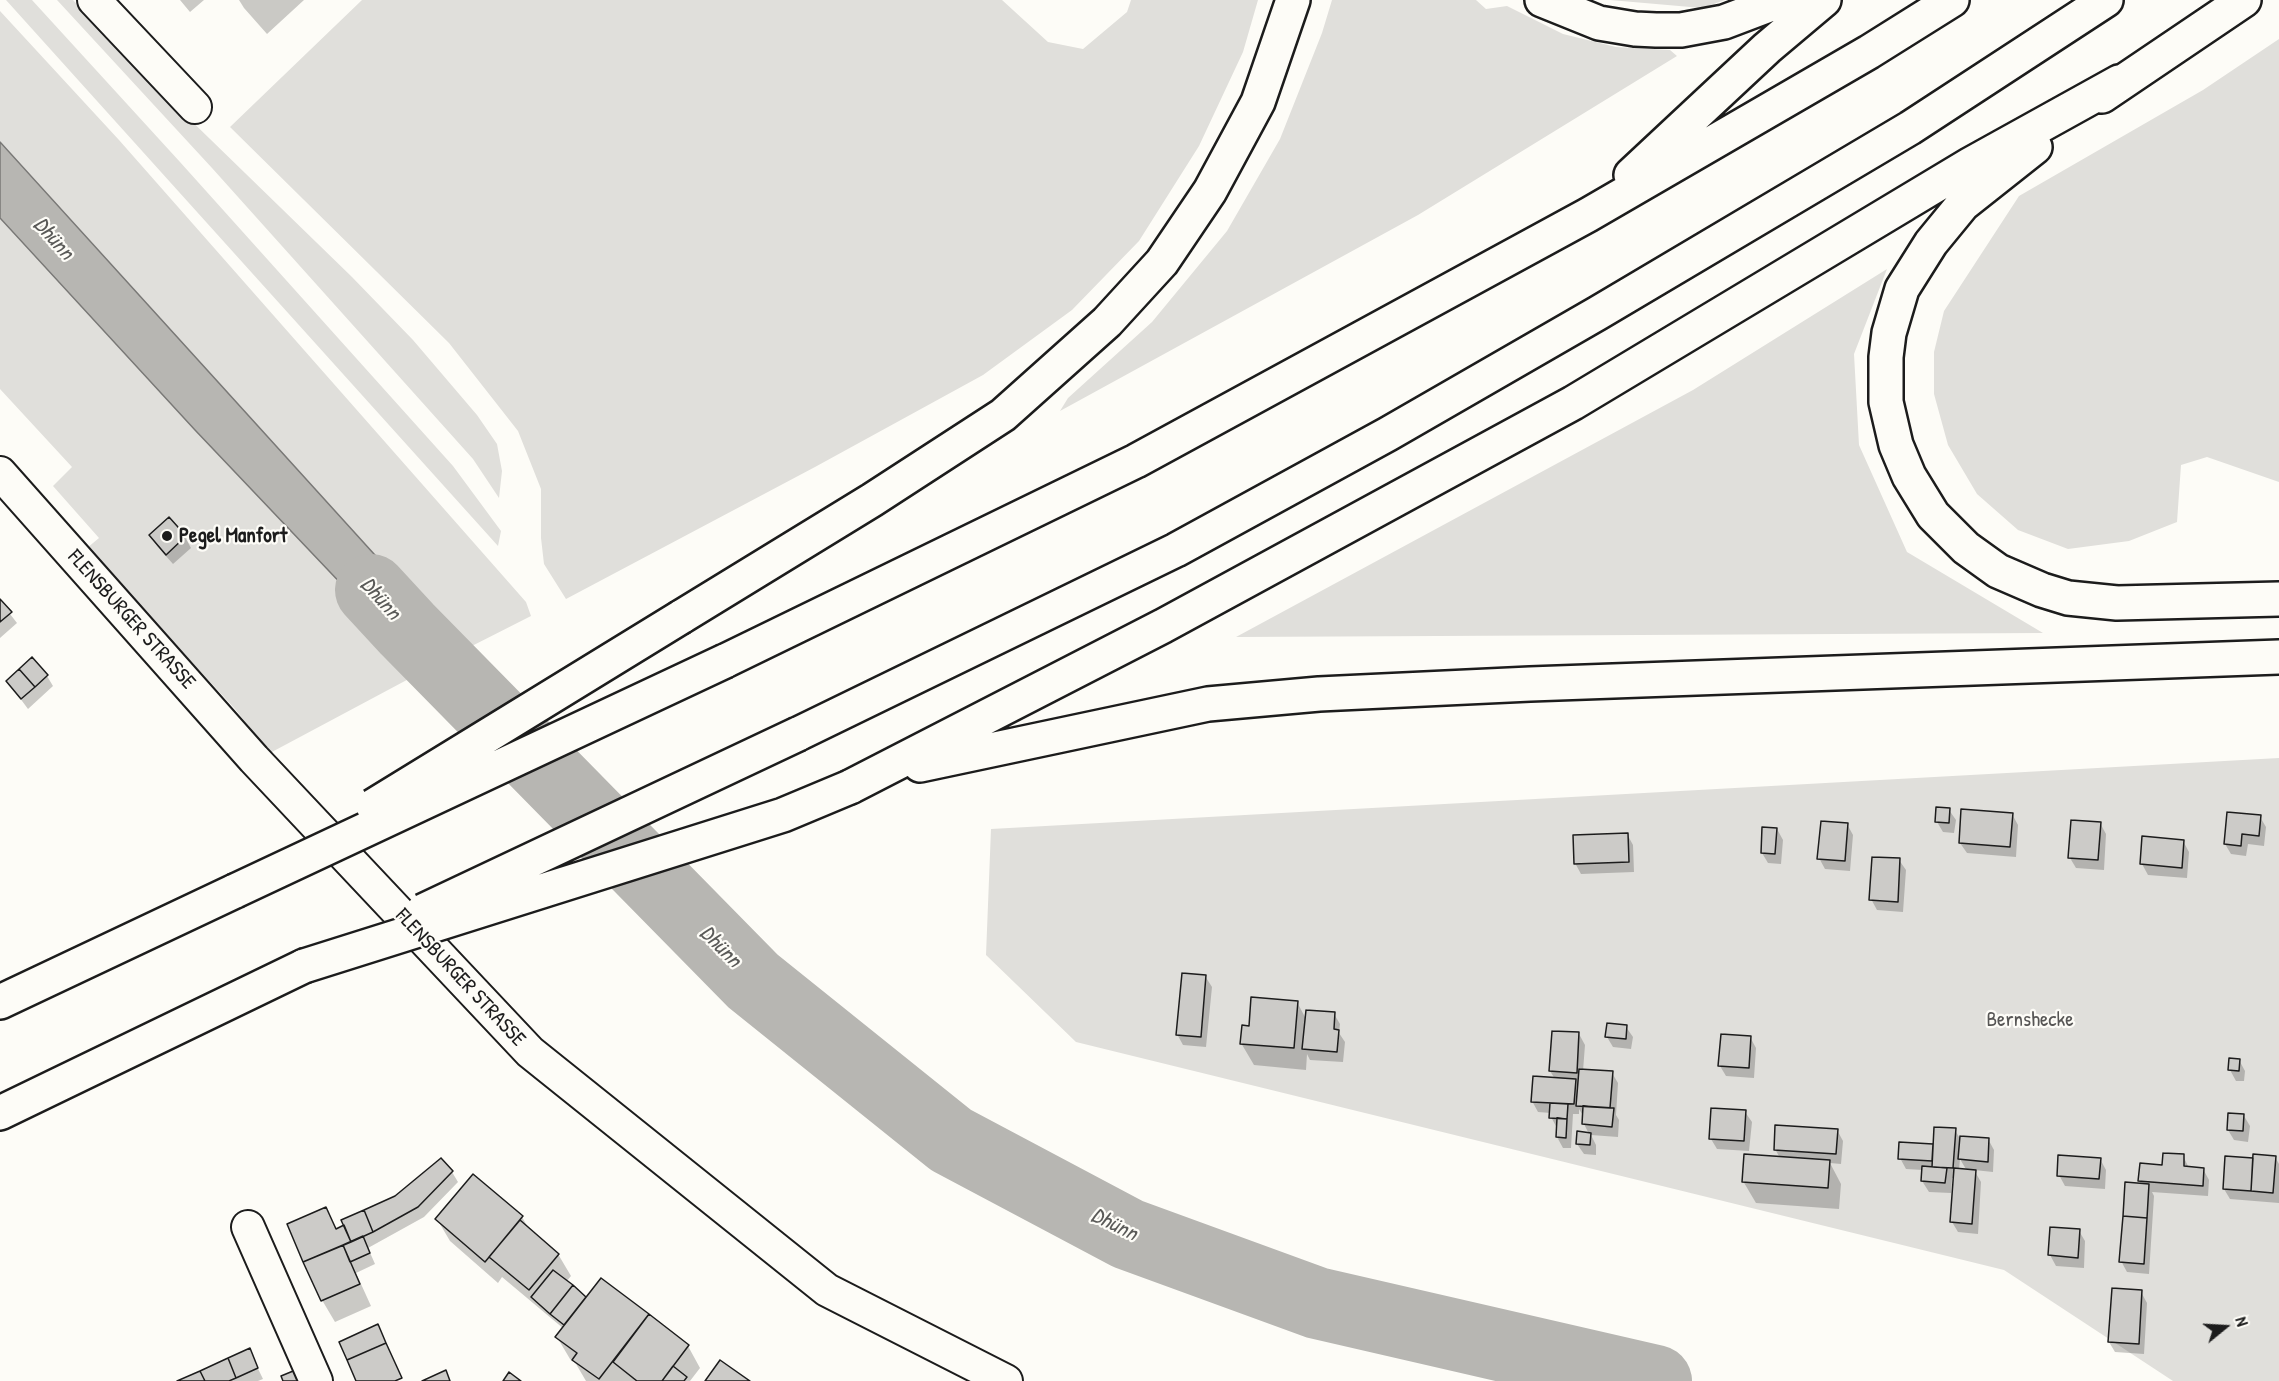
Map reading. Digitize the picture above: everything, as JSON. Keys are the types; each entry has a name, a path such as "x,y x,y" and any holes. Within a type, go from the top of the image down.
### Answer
{"highway":[{"path":"235,891 872,500 1003,415 1107,322 1162,262 1210,191 1258,102 1293,0"},
{"path":"1542,0 1599,23 1635,29 1681,30 1724,22 1782,0"},
{"path":"1588,215 1767,48 1824,0"},
{"path":"0,1002 725,661 1136,461 1588,215 1869,52 1952,0"},
{"path":"0,1113 304,966 798,734 1176,550 1388,434 1598,313 1910,128 2106,0"},
{"path":"304,966 783,815 880,773 1164,626 1573,404 1971,164 2119,82 2244,0"},
{"path":"2119,82 1964,204 1914,267 1902,289 1894,313 1886,357 1886,402 1896,445 1909,476 1933,515 1981,560 2020,582 2068,598 2117,603 2279,599"},
{"path":"880,773 1208,704 1319,694 1530,684 2279,657"}],"street":[{"path":"94,0 195,107"},
{"name":"FLENSBURGER STRASSE","path":"3,482 254,759 530,1052 827,1290 1006,1381"},
{"path":"248,1227 316,1381"}],"green space":[{"path":"6,0 32,0 180,162 453,466 501,531 498,546"},
{"path":"57,0 73,0 138,69 352,277 413,340 477,415 497,444 502,471 499,498 473,459 212,168"},
{"path":"362,0 1002,0 1048,42 1083,49 1127,12 1131,0 1258,0 1243,52 1199,146 1139,241 1072,310 983,375 566,599 544,564 541,538 541,489 518,431 449,343 230,127"},
{"path":"1332,0 1476,0 1486,9 1507,6 1563,34 1616,47 1670,50 1677,56 1418,215 1060,411 1068,398 1152,322 1227,231 1280,139 1322,33"},
{"path":"1610,0 1725,0 1702,8"},
{"path":"0,11 119,140 526,602 531,616 462,651 0,142"},
{"path":"2279,39 2279,482 2207,457 2181,465 2177,522 2129,541 2068,549 2018,530 1977,494 1948,445 1934,394 1934,352 1944,311 2019,196 2203,90"},
{"path":"0,218 195,430 348,591 418,674 270,753 235,709 87,548 99,538 53,486 72,467 0,389"},
{"path":"1887,269 1854,354 1859,445 1907,552 2043,633 1236,637 1693,390"},
{"name":"Bernshecke","path":"2279,758 2279,1381 2173,1381 2004,1270 1076,1042 986,955 991,829"}],"water":[{"path":"0,142 462,651 418,674 348,591 195,430 0,218"}],"building":[{"name":"Pegel Manfort","path":"169,517 186,536 166,555 149,535"},
{"path":"0,599 12,612 0,622"},
{"path":"32,657 48,675 35,687 19,669"},
{"path":"19,669 35,687 21,699 6,681"},
{"path":"1936,807 1950,808 1949,823 1935,822"},
{"path":"1961,809 2013,813 2010,847 1959,843"},
{"path":"2227,812 2261,815 2259,836 2242,834 2241,846 2224,844"},
{"path":"2071,820 2101,822 2098,860 2068,858"},
{"path":"1821,821 1848,823 1845,861 1817,859"},
{"path":"1762,827 1777,828 1775,854 1761,853"},
{"path":"1628,833 1629,862 1574,864 1573,835"},
{"path":"2142,836 2184,840 2182,868 2140,864"},
{"path":"1872,857 1900,858 1898,902 1869,900"},
{"path":"1182,973 1206,975 1201,1037 1176,1035"},
{"path":"1251,997 1298,1001 1294,1048 1240,1044 1242,1025 1249,1026"},
{"path":"1306,1010 1335,1012 1334,1029 1339,1030 1337,1052 1302,1049"},
{"path":"1607,1023 1627,1025 1626,1039 1605,1037"},
{"path":"1552,1031 1579,1032 1577,1073 1549,1071"},
{"path":"1721,1034 1751,1036 1749,1068 1718,1066"},
{"path":"2229,1058 2240,1059 2239,1071 2228,1070"},
{"path":"1579,1069 1613,1071 1610,1108 1576,1106"},
{"path":"1533,1076 1576,1079 1574,1104 1531,1102"},
{"path":"1550,1103 1568,1104 1567,1119 1549,1118"},
{"path":"1583,1106 1614,1108 1612,1127 1582,1124"},
{"path":"1711,1108 1746,1110 1744,1141 1709,1139"},
{"path":"2228,1113 2244,1114 2243,1131 2227,1130"},
{"path":"1557,1118 1567,1119 1566,1138 1556,1137"},
{"path":"1775,1125 1838,1129 1836,1154 1774,1150"},
{"path":"1934,1127 1956,1128 1953,1168 1932,1167"},
{"path":"1577,1131 1591,1133 1590,1145 1576,1144"},
{"path":"1960,1136 1989,1138 1988,1162 1958,1159"},
{"path":"1899,1142 1933,1144 1932,1161 1898,1159"},
{"path":"2163,1153 2184,1154 2184,1166 2204,1168 2203,1186 2138,1181 2140,1163 2162,1165"},
{"path":"1744,1154 1830,1160 1828,1188 1742,1182"},
{"path":"2253,1154 2276,1156 2273,1193 2251,1191"},
{"path":"2058,1155 2101,1158 2099,1179 2057,1176"},
{"path":"2225,1156 2253,1158 2251,1191 2223,1189"},
{"path":"441,1158 453,1171 418,1207 373,1232 364,1210 395,1196"},
{"path":"1922,1166 1947,1168 1945,1183 1921,1181"},
{"path":"1954,1168 1976,1170 1972,1224 1950,1222"},
{"path":"473,1174 523,1216 485,1262 435,1219"},
{"path":"2125,1182 2149,1184 2147,1218 2123,1216"},
{"path":"326,1207 336,1229 344,1225 351,1242 303,1262 287,1224"},
{"path":"364,1210 373,1232 351,1242 341,1220"},
{"path":"2123,1216 2147,1218 2144,1264 2119,1262"},
{"path":"520,1220 559,1254 529,1290 489,1257"},
{"path":"2050,1227 2080,1229 2078,1258 2048,1255"},
{"path":"363,1236 370,1253 350,1262 343,1245"},
{"path":"343,1245 360,1284 321,1301 303,1262"},
{"path":"553,1270 573,1285 550,1314 531,1297"},
{"path":"601,1278 649,1314 599,1379 572,1360 577,1353 555,1337"},
{"path":"573,1285 586,1297 564,1325 550,1314"},
{"path":"2112,1288 2142,1290 2139,1344 2108,1342"},
{"path":"649,1314 689,1345 662,1381 637,1381 613,1362"},
{"path":"378,1324 386,1343 347,1360 339,1342"},
{"path":"386,1343 402,1378 395,1381 356,1381 347,1360"},
{"path":"250,1348 258,1368 236,1378 228,1358"},
{"path":"228,1358 236,1378 229,1381 205,1381 200,1371"},
{"path":"720,1360 750,1381 705,1381"},
{"path":"673,1366 687,1377 684,1381 662,1381"},
{"path":"298,1369 303,1381 283,1381 281,1376"},
{"path":"446,1370 450,1381 422,1381"},
{"path":"200,1371 205,1381 177,1381"},
{"path":"509,1372 521,1381 503,1381"}],"waterway":[{"name":"Dhünn","path":"371,590 753,981 951,1140 1128,1234 1317,1303 1656,1381"}],"place":[{"name":"Pegel Manfort","path":"167,536"}]}
